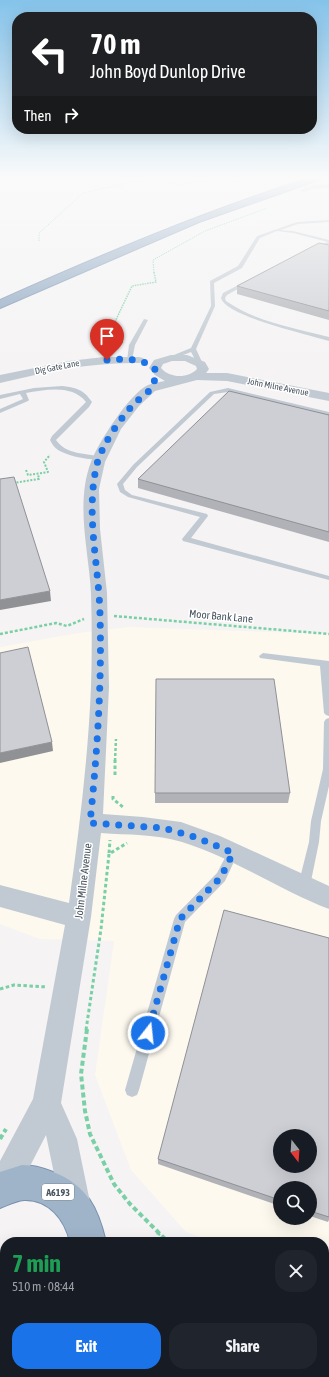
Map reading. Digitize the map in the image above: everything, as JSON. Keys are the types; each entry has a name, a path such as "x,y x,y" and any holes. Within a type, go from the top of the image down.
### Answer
{"highway":[{"path":"28,280 120,242"},
{"path":"0,304 97,260 141,242"},
{"name":"A6193","path":"0,1190 22,1183 43,1184 62,1194 88,1231"}],"street":[{"name":"John Milne Avenue","path":"0,1190 47,1103 79,917 90,823 97,741 101,645 98,581 92,530 92,489 100,458 115,428 160,369 187,358 227,377"},
{"name":"Dig Gate Lane","path":"0,379 86,361 134,360 160,369"},
{"path":"160,369 168,378 190,377 202,372 201,364"},
{"name":"John Milne Avenue","path":"160,369 190,377 227,377 329,397"},
{"path":"90,823 164,828 198,838 329,898"},
{"path":"0,896 79,917"},
{"path":"47,1103 62,1138 88,1231"}],"lane":[{"path":"160,369 194,349 213,306 212,282 240,267 255,242"},
{"path":"307,250 328,242"},
{"path":"251,279 225,294 223,298 224,302 236,311 329,339"},
{"path":"134,360 132,345 146,320"},
{"path":"194,349 201,364"},
{"path":"0,397 39,388 63,387 87,397 89,402 87,406 54,437 53,440 55,445 64,451 100,458"},
{"path":"329,414 236,391 228,390 212,393 135,466 120,484 122,491 130,496 204,516 186,539 329,578"},
{"path":"0,411 26,400 22,392"},
{"path":"263,656 326,664 329,713"},
{"path":"304,886 311,858 316,821 328,769 329,722"},
{"path":"132,1090 180,919 221,877 233,853"}],"path":[{"path":"132,345 123,343 118,339 113,326 132,286 156,282 152,262 153,260 186,242"},
{"path":"26,470 28,475 48,472 44,462 50,455"},
{"path":"8,483 39,479 38,474"},
{"name":"Moor Bank Lane","path":"111,615 329,634"},
{"path":"0,634 56,623 67,626 89,616"},
{"path":"116,616 116,624"},
{"path":"115,776 117,734"},
{"path":"114,792 113,799 126,809"},
{"path":"130,842 109,854 101,928 83,1053 82,1091 90,1134 114,1184 130,1204 163,1237"},
{"path":"0,989 14,985 53,987"},
{"path":"157,1237 159,1233"}],"shaded area":[{"path":"129,627 329,634 329,1237 200,1237 186,1232 131,1170 95,1075 114,941 40,939 0,924 0,647 78,633"}],"building":[{"path":"319,243 329,245 329,311 237,286"},
{"path":"229,391 329,415 329,532 138,479"},
{"path":"14,477 50,591 0,600 0,479"},
{"path":"28,647 52,742 0,753 0,653"},
{"path":"156,679 274,679 290,793 155,793"},
{"path":"224,910 329,938 329,1217 317,1213 317,1181 273,1181 273,1198 158,1159"}],"route":[{"path":"107,360 139,360 155,368 157,372 152,388 135,403 115,428 98,462 92,489 92,530 98,569 101,645 97,741 90,823 164,828 181,832 212,843 233,853 221,877 211,889 180,919 148,1033"}]}
